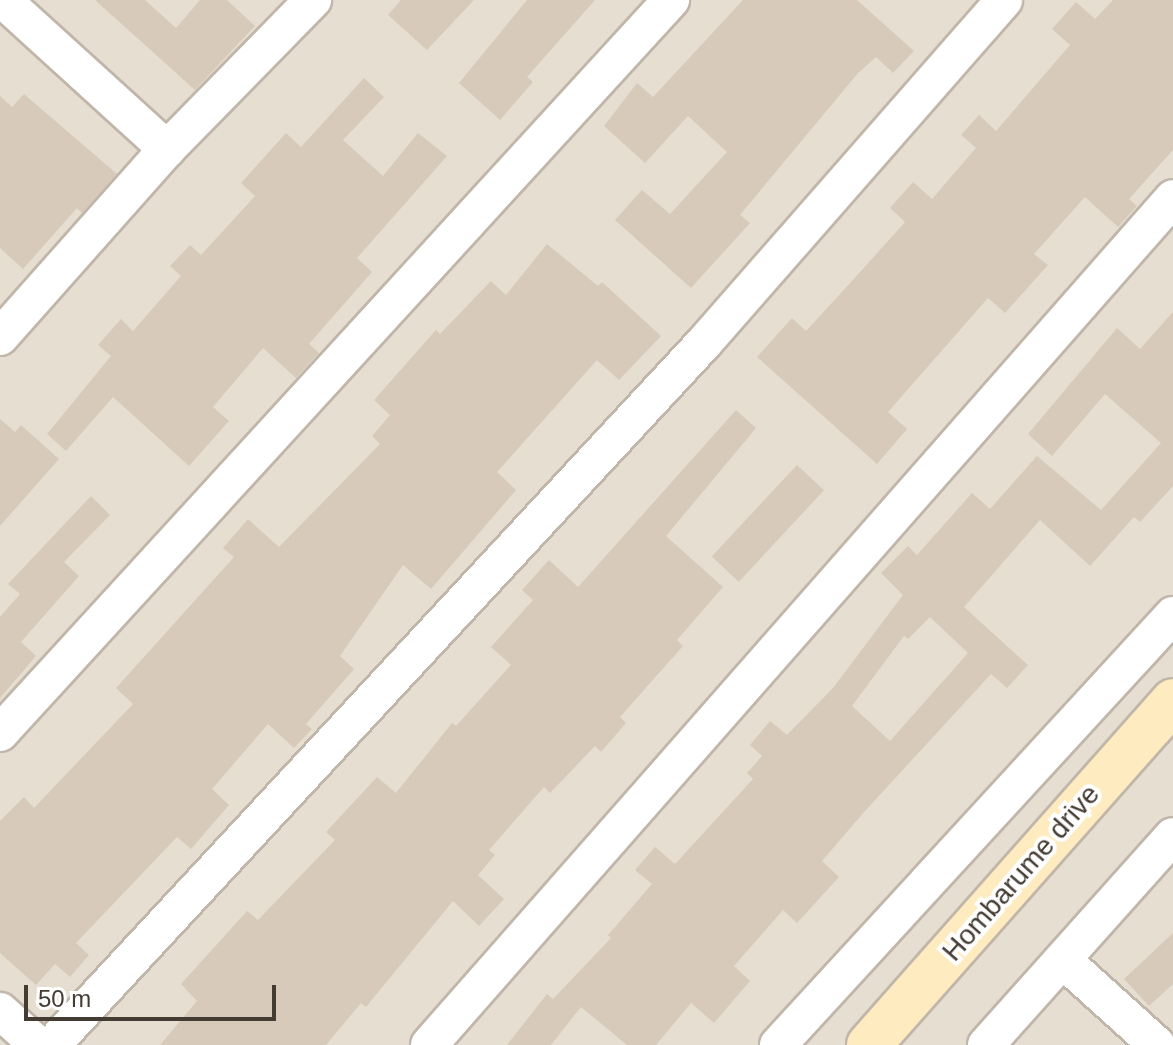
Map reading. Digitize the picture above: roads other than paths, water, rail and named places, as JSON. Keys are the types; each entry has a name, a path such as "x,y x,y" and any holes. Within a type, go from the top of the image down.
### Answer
{"street":[{"path":"3,0 167,149"},
{"path":"0,337 167,149 313,0"},
{"path":"0,733 671,0"},
{"path":"52,1045 703,344 1004,0"},
{"path":"429,1045 1173,198"},
{"path":"778,1045 1173,615"},
{"name":"Hombarume drive","path":"869,1045 1173,701"},
{"path":"986,1045 1173,836"},
{"path":"1064,961 1157,1045"},
{"path":"0,1011 38,1045"}]}
